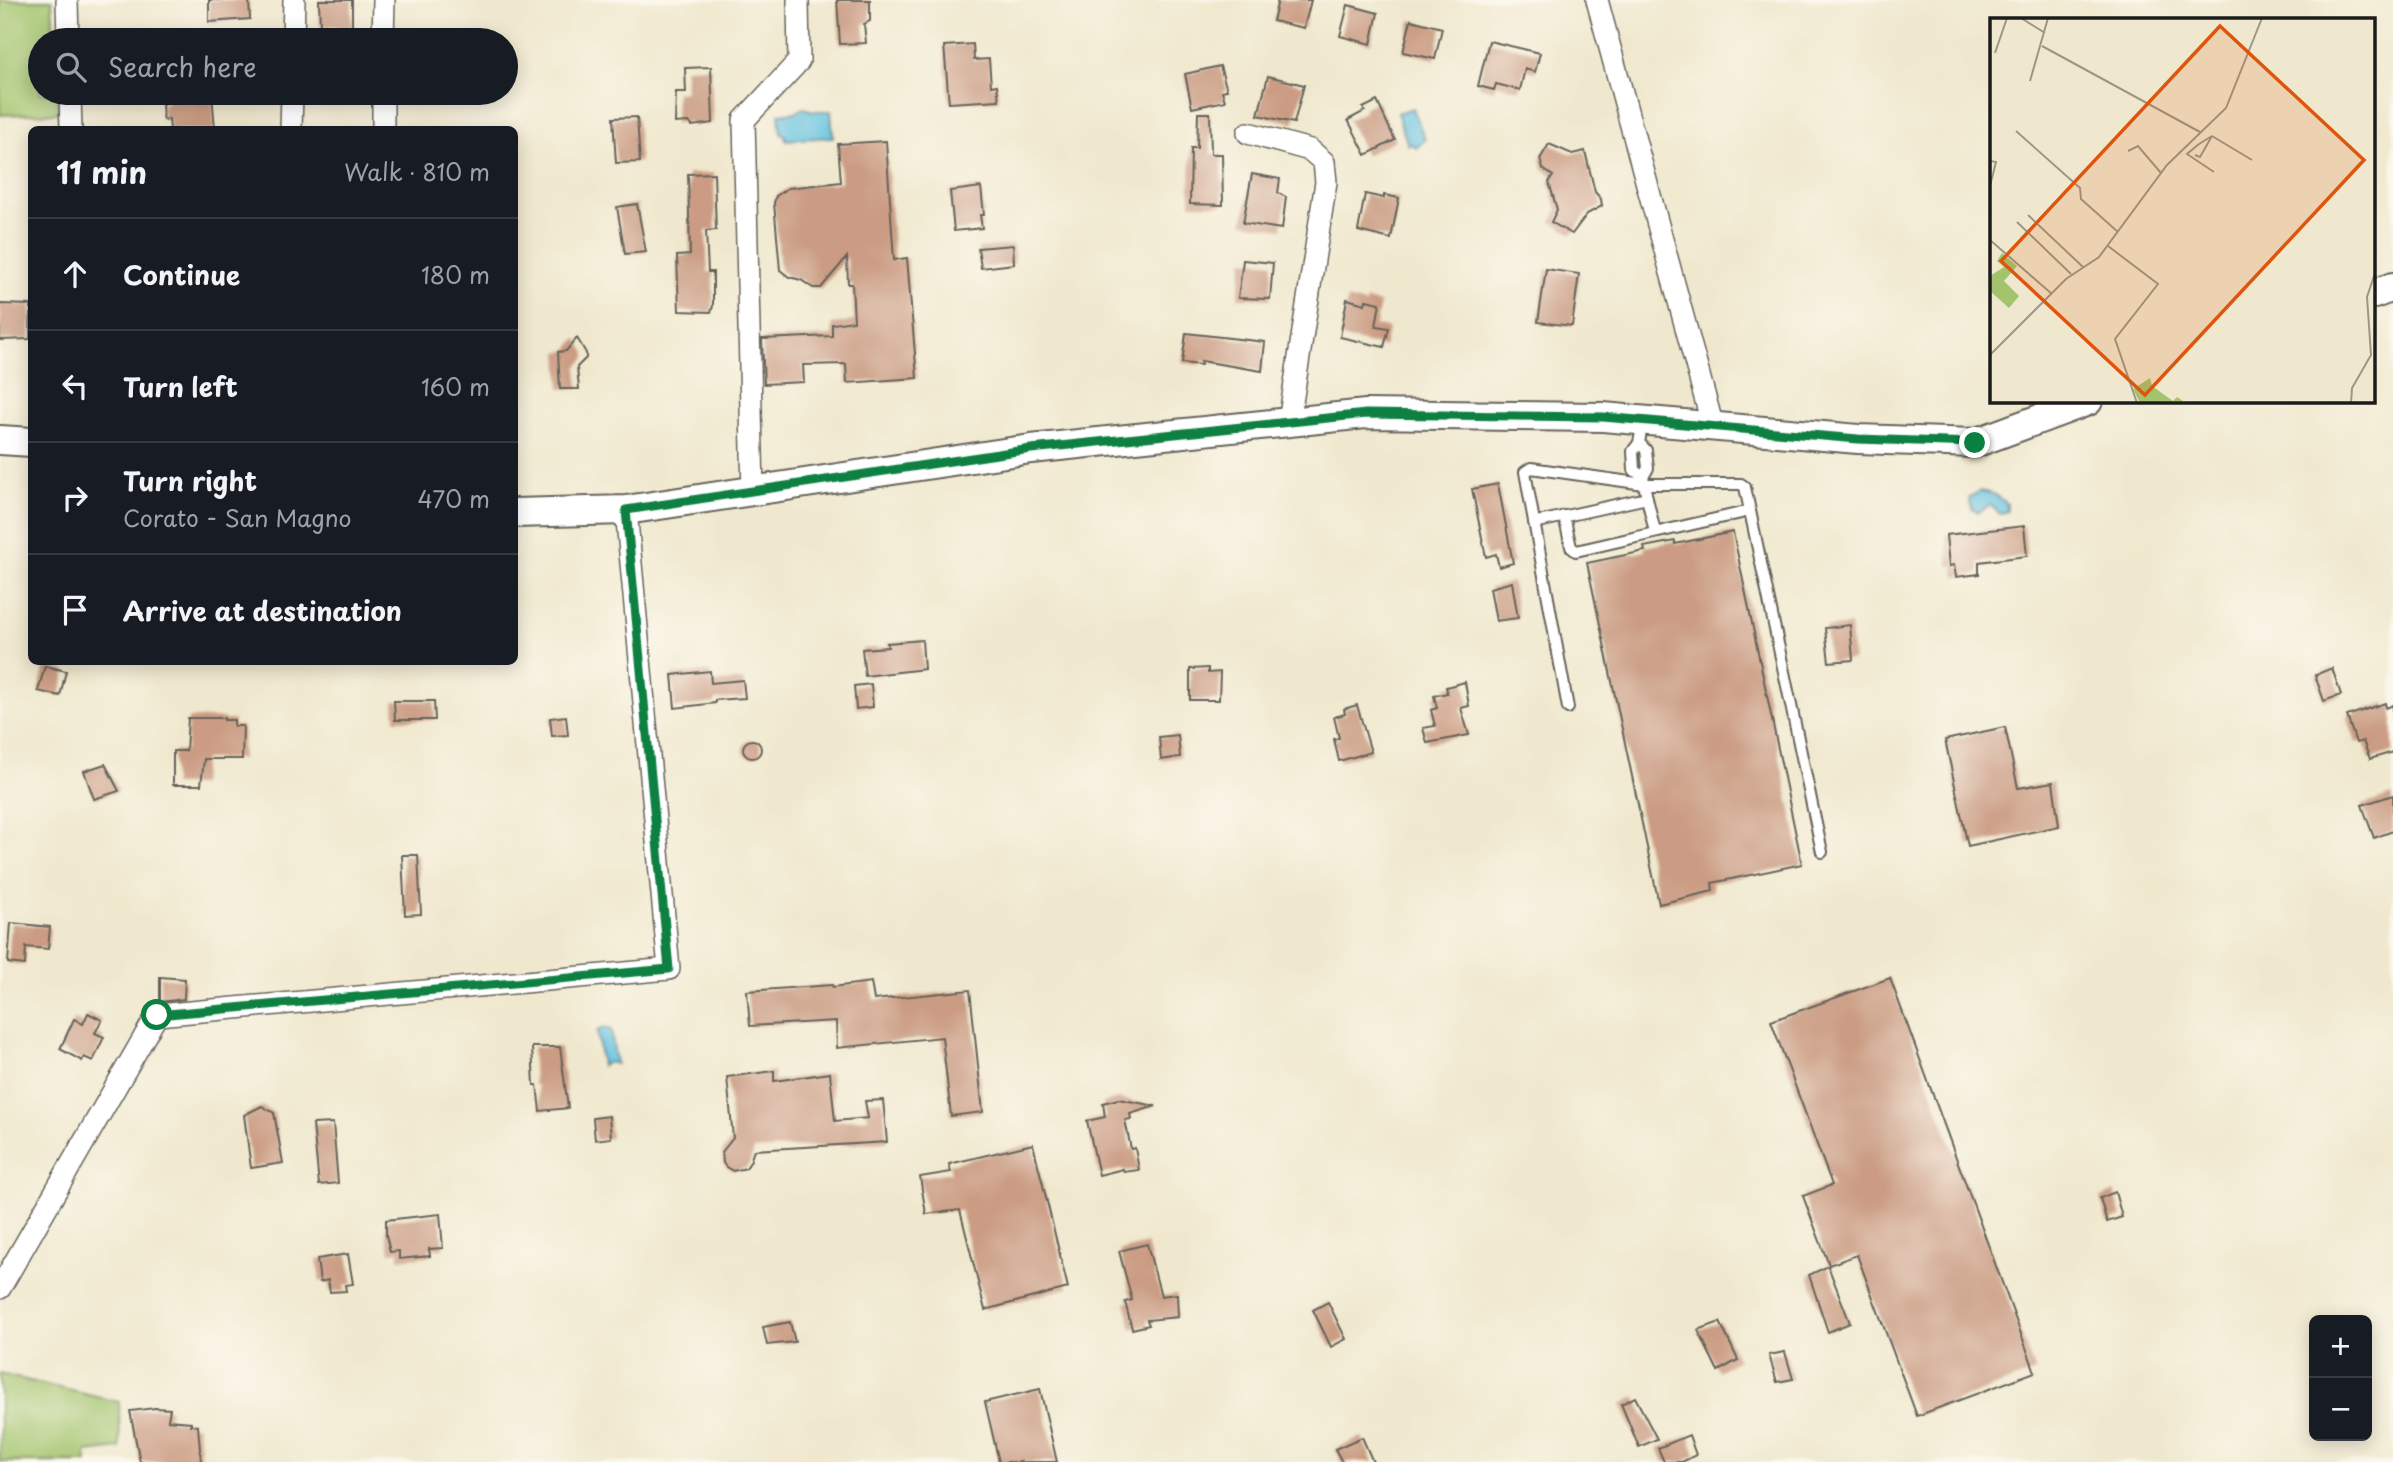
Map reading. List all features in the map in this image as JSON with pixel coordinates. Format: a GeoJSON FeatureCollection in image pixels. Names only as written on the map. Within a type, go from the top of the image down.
{"type":"FeatureCollection","features":[{"type":"Feature","properties":{"kind":"main road"},"geometry":{"type":"LineString","coordinates":[[2376,293],[2393,287]]}},
{"type":"Feature","properties":{"kind":"main road"},"geometry":{"type":"LineString","coordinates":[[518,513],[626,510],[1031,449],[1366,414],[1603,417],[1641,432],[1713,427],[1858,439],[1975,443],[2085,402]]}},
{"type":"Feature","properties":{"kind":"main road"},"geometry":{"type":"LineString","coordinates":[[0,440],[28,442]]}},
{"type":"Feature","properties":{"kind":"street"},"geometry":{"type":"LineString","coordinates":[[67,0],[68,28]]}},
{"type":"Feature","properties":{"kind":"street"},"geometry":{"type":"LineString","coordinates":[[293,28],[294,0]]}},
{"type":"Feature","properties":{"kind":"street"},"geometry":{"type":"LineString","coordinates":[[383,28],[384,0]]}},
{"type":"Feature","properties":{"kind":"street"},"geometry":{"type":"LineString","coordinates":[[753,491],[744,120],[799,61],[798,0]]}},
{"type":"Feature","properties":{"kind":"street"},"geometry":{"type":"LineString","coordinates":[[1597,0],[1713,427]]}},
{"type":"Feature","properties":{"kind":"street"},"geometry":{"type":"LineString","coordinates":[[70,105],[71,126]]}},
{"type":"Feature","properties":{"kind":"street"},"geometry":{"type":"LineString","coordinates":[[291,126],[292,105]]}},
{"type":"Feature","properties":{"kind":"street"},"geometry":{"type":"LineString","coordinates":[[383,105],[383,126]]}},
{"type":"Feature","properties":{"kind":"street"},"geometry":{"type":"LineString","coordinates":[[1248,133],[1310,150],[1324,162],[1326,182],[1289,422]]}},
{"type":"Feature","properties":{"kind":"street"},"geometry":{"type":"LineString","coordinates":[[0,1288],[157,1015],[669,969],[626,510]]}},
{"type":"Feature","properties":{"kind":"lane"},"geometry":{"type":"LineString","coordinates":[[1641,432],[1648,468],[1644,480],[1655,532]]}},
{"type":"Feature","properties":{"kind":"lane"},"geometry":{"type":"LineString","coordinates":[[1567,708],[1525,472],[1531,468],[1644,480],[1741,484],[1745,487],[1822,852]]}},
{"type":"Feature","properties":{"kind":"lane"},"geometry":{"type":"LineString","coordinates":[[1534,523],[1647,498]]}},
{"type":"Feature","properties":{"kind":"lane"},"geometry":{"type":"LineString","coordinates":[[1564,516],[1571,547],[1576,551],[1750,512]]}},
{"type":"Feature","properties":{"kind":"green space"},"geometry":{"type":"Polygon","coordinates":[[[0,0],[52,0],[53,28],[28,28],[28,105],[59,105],[59,113],[0,115],[0,0]]]}},
{"type":"Feature","properties":{"kind":"green space"},"geometry":{"type":"Polygon","coordinates":[[[0,1374],[119,1402],[120,1448],[86,1452],[87,1462],[0,1462],[0,1374]]]}},
{"type":"Feature","properties":{"kind":"water"},"geometry":{"type":"Polygon","coordinates":[[[803,108],[831,111],[833,137],[786,140],[785,135],[781,134],[779,114],[796,112],[803,108]]]}},
{"type":"Feature","properties":{"kind":"water"},"geometry":{"type":"Polygon","coordinates":[[[1413,108],[1425,140],[1416,148],[1412,144],[1408,145],[1397,113],[1413,108]]]}},
{"type":"Feature","properties":{"kind":"water"},"geometry":{"type":"Polygon","coordinates":[[[1980,491],[1994,494],[2007,504],[2007,511],[2000,514],[1990,505],[1978,512],[1972,509],[1970,497],[1980,491]]]}},
{"type":"Feature","properties":{"kind":"water"},"geometry":{"type":"Polygon","coordinates":[[[605,1027],[611,1030],[616,1064],[608,1062],[602,1066],[597,1031],[605,1027]]]}},
{"type":"Feature","properties":{"kind":"building"},"geometry":{"type":"Polygon","coordinates":[[[209,0],[249,0],[250,19],[209,22],[209,0]]]}},
{"type":"Feature","properties":{"kind":"building"},"geometry":{"type":"Polygon","coordinates":[[[319,0],[352,0],[352,28],[320,27],[319,0]]]}},
{"type":"Feature","properties":{"kind":"building"},"geometry":{"type":"Polygon","coordinates":[[[837,0],[870,0],[870,21],[864,24],[866,43],[840,44],[837,0]]]}},
{"type":"Feature","properties":{"kind":"building"},"geometry":{"type":"Polygon","coordinates":[[[1278,0],[1311,0],[1304,28],[1273,21],[1278,0]]]}},
{"type":"Feature","properties":{"kind":"building"},"geometry":{"type":"Polygon","coordinates":[[[1348,5],[1378,13],[1371,44],[1340,36],[1348,5]]]}},
{"type":"Feature","properties":{"kind":"building"},"geometry":{"type":"Polygon","coordinates":[[[1411,20],[1442,28],[1435,59],[1403,52],[1411,20]]]}},
{"type":"Feature","properties":{"kind":"building"},"geometry":{"type":"Polygon","coordinates":[[[1489,41],[1540,53],[1535,72],[1525,69],[1520,90],[1496,84],[1494,90],[1478,86],[1489,41]]]}},
{"type":"Feature","properties":{"kind":"building"},"geometry":{"type":"Polygon","coordinates":[[[973,44],[974,60],[989,59],[991,86],[997,85],[999,100],[949,103],[944,46],[973,44]]]}},
{"type":"Feature","properties":{"kind":"building"},"geometry":{"type":"Polygon","coordinates":[[[1220,66],[1227,90],[1222,91],[1225,101],[1192,108],[1185,74],[1220,66]]]}},
{"type":"Feature","properties":{"kind":"building"},"geometry":{"type":"Polygon","coordinates":[[[711,67],[713,123],[692,126],[689,122],[675,123],[676,92],[686,92],[685,68],[711,67]]]}},
{"type":"Feature","properties":{"kind":"building"},"geometry":{"type":"Polygon","coordinates":[[[1268,76],[1304,85],[1294,123],[1258,115],[1268,76]]]}},
{"type":"Feature","properties":{"kind":"building"},"geometry":{"type":"Polygon","coordinates":[[[1377,101],[1395,140],[1366,155],[1348,120],[1377,101]]]}},
{"type":"Feature","properties":{"kind":"building"},"geometry":{"type":"Polygon","coordinates":[[[162,105],[213,105],[215,126],[170,126],[169,119],[163,120],[162,105]]]}},
{"type":"Feature","properties":{"kind":"building"},"geometry":{"type":"Polygon","coordinates":[[[1198,113],[1210,113],[1211,154],[1222,154],[1223,205],[1190,204],[1191,148],[1197,148],[1198,113]]]}},
{"type":"Feature","properties":{"kind":"building"},"geometry":{"type":"Polygon","coordinates":[[[637,117],[640,162],[616,163],[613,118],[637,117]]]}},
{"type":"Feature","properties":{"kind":"building"},"geometry":{"type":"Polygon","coordinates":[[[886,141],[894,260],[907,258],[917,378],[847,383],[846,364],[803,365],[804,382],[764,384],[762,339],[832,336],[832,324],[854,321],[847,257],[821,288],[813,288],[780,270],[774,203],[776,196],[788,188],[841,182],[838,144],[886,141]]]}},
{"type":"Feature","properties":{"kind":"building"},"geometry":{"type":"Polygon","coordinates":[[[1549,144],[1572,154],[1585,151],[1595,192],[1601,199],[1602,206],[1587,214],[1572,234],[1551,222],[1557,210],[1549,182],[1553,176],[1543,169],[1540,159],[1549,144]]]}},
{"type":"Feature","properties":{"kind":"building"},"geometry":{"type":"Polygon","coordinates":[[[714,173],[716,230],[706,231],[708,272],[713,272],[713,306],[711,312],[679,311],[677,256],[690,255],[688,174],[714,173]]]}},
{"type":"Feature","properties":{"kind":"building"},"geometry":{"type":"Polygon","coordinates":[[[1252,174],[1280,179],[1278,193],[1286,197],[1282,229],[1243,223],[1252,174]]]}},
{"type":"Feature","properties":{"kind":"building"},"geometry":{"type":"Polygon","coordinates":[[[981,187],[984,215],[980,215],[982,228],[954,231],[950,191],[981,187]]]}},
{"type":"Feature","properties":{"kind":"building"},"geometry":{"type":"Polygon","coordinates":[[[1365,194],[1399,198],[1391,239],[1358,231],[1365,194]]]}},
{"type":"Feature","properties":{"kind":"building"},"geometry":{"type":"Polygon","coordinates":[[[637,204],[646,252],[625,254],[617,207],[637,204]]]}},
{"type":"Feature","properties":{"kind":"building"},"geometry":{"type":"Polygon","coordinates":[[[1013,245],[1014,264],[981,268],[978,248],[1013,245]]]}},
{"type":"Feature","properties":{"kind":"building"},"geometry":{"type":"Polygon","coordinates":[[[1243,260],[1273,263],[1270,299],[1238,298],[1243,260]]]}},
{"type":"Feature","properties":{"kind":"building"},"geometry":{"type":"Polygon","coordinates":[[[1546,269],[1579,274],[1572,326],[1538,322],[1546,269]]]}},
{"type":"Feature","properties":{"kind":"building"},"geometry":{"type":"Polygon","coordinates":[[[1347,299],[1365,304],[1366,300],[1380,303],[1376,326],[1389,328],[1384,347],[1340,337],[1347,299]]]}},
{"type":"Feature","properties":{"kind":"building"},"geometry":{"type":"Polygon","coordinates":[[[0,304],[28,305],[28,339],[0,340],[0,304]]]}},
{"type":"Feature","properties":{"kind":"building"},"geometry":{"type":"Polygon","coordinates":[[[1186,333],[1265,342],[1262,371],[1201,361],[1201,365],[1182,363],[1186,333]]]}},
{"type":"Feature","properties":{"kind":"building"},"geometry":{"type":"Polygon","coordinates":[[[577,338],[586,353],[586,358],[577,367],[579,389],[560,389],[558,352],[566,351],[577,338]]]}},
{"type":"Feature","properties":{"kind":"building"},"geometry":{"type":"Polygon","coordinates":[[[1498,484],[1513,563],[1499,567],[1496,554],[1486,557],[1472,489],[1498,484]]]}},
{"type":"Feature","properties":{"kind":"building"},"geometry":{"type":"Polygon","coordinates":[[[2024,526],[2027,556],[1979,562],[1979,574],[1956,577],[1954,565],[1949,566],[1946,535],[2024,526]]]}},
{"type":"Feature","properties":{"kind":"building"},"geometry":{"type":"Polygon","coordinates":[[[1733,532],[1802,864],[1712,883],[1713,891],[1659,904],[1587,563],[1645,551],[1644,547],[1675,541],[1675,544],[1733,532]]]}},
{"type":"Feature","properties":{"kind":"building"},"geometry":{"type":"Polygon","coordinates":[[[1512,582],[1518,618],[1496,621],[1490,588],[1512,582]]]}},
{"type":"Feature","properties":{"kind":"building"},"geometry":{"type":"Polygon","coordinates":[[[1850,625],[1853,660],[1829,662],[1825,628],[1850,625]]]}},
{"type":"Feature","properties":{"kind":"building"},"geometry":{"type":"Polygon","coordinates":[[[922,640],[924,669],[865,676],[862,649],[888,647],[887,643],[922,640]]]}},
{"type":"Feature","properties":{"kind":"building"},"geometry":{"type":"Polygon","coordinates":[[[45,666],[66,671],[60,696],[38,691],[45,666]]]}},
{"type":"Feature","properties":{"kind":"building"},"geometry":{"type":"Polygon","coordinates":[[[1208,668],[1208,673],[1220,672],[1219,700],[1190,700],[1190,669],[1208,668]]]}},
{"type":"Feature","properties":{"kind":"building"},"geometry":{"type":"Polygon","coordinates":[[[2332,668],[2341,695],[2324,701],[2315,675],[2332,668]]]}},
{"type":"Feature","properties":{"kind":"building"},"geometry":{"type":"Polygon","coordinates":[[[710,671],[711,683],[743,680],[745,698],[715,700],[715,703],[675,708],[672,675],[710,671]]]}},
{"type":"Feature","properties":{"kind":"building"},"geometry":{"type":"Polygon","coordinates":[[[1465,682],[1469,706],[1461,708],[1469,735],[1427,743],[1423,728],[1435,726],[1431,710],[1437,708],[1434,696],[1447,693],[1446,687],[1465,682]]]}},
{"type":"Feature","properties":{"kind":"building"},"geometry":{"type":"Polygon","coordinates":[[[871,684],[873,707],[856,709],[854,686],[871,684]]]}},
{"type":"Feature","properties":{"kind":"building"},"geometry":{"type":"Polygon","coordinates":[[[394,701],[434,701],[435,720],[395,720],[394,701]]]}},
{"type":"Feature","properties":{"kind":"building"},"geometry":{"type":"Polygon","coordinates":[[[2385,703],[2386,708],[2393,705],[2393,752],[2370,759],[2363,741],[2356,743],[2347,716],[2385,703]]]}},
{"type":"Feature","properties":{"kind":"building"},"geometry":{"type":"Polygon","coordinates":[[[1357,705],[1371,752],[1339,761],[1334,739],[1339,738],[1334,717],[1345,714],[1344,709],[1357,705]]]}},
{"type":"Feature","properties":{"kind":"building"},"geometry":{"type":"Polygon","coordinates":[[[566,716],[568,735],[552,736],[550,718],[566,716]]]}},
{"type":"Feature","properties":{"kind":"building"},"geometry":{"type":"Polygon","coordinates":[[[188,718],[224,718],[234,720],[234,726],[243,726],[242,759],[204,759],[201,785],[173,785],[173,751],[186,751],[188,718]]]}},
{"type":"Feature","properties":{"kind":"building"},"geometry":{"type":"Polygon","coordinates":[[[2005,727],[2018,788],[2053,782],[2059,826],[1968,846],[1945,740],[2005,727]]]}},
{"type":"Feature","properties":{"kind":"building"},"geometry":{"type":"Polygon","coordinates":[[[1178,735],[1180,757],[1161,760],[1159,737],[1178,735]]]}},
{"type":"Feature","properties":{"kind":"building"},"geometry":{"type":"Polygon","coordinates":[[[752,740],[758,743],[761,749],[758,755],[752,758],[746,755],[743,749],[746,743],[752,740]]]}},
{"type":"Feature","properties":{"kind":"building"},"geometry":{"type":"Polygon","coordinates":[[[105,764],[119,791],[94,799],[84,771],[105,764]]]}},
{"type":"Feature","properties":{"kind":"building"},"geometry":{"type":"Polygon","coordinates":[[[2393,795],[2393,831],[2374,838],[2362,805],[2393,795]]]}},
{"type":"Feature","properties":{"kind":"building"},"geometry":{"type":"Polygon","coordinates":[[[402,855],[418,855],[421,914],[405,915],[402,855]]]}},
{"type":"Feature","properties":{"kind":"building"},"geometry":{"type":"Polygon","coordinates":[[[11,923],[50,927],[48,949],[26,947],[25,965],[8,963],[11,923]]]}},
{"type":"Feature","properties":{"kind":"building"},"geometry":{"type":"Polygon","coordinates":[[[160,977],[185,979],[184,999],[160,1002],[160,977]]]}},
{"type":"Feature","properties":{"kind":"building"},"geometry":{"type":"Polygon","coordinates":[[[1890,978],[2035,1372],[1917,1416],[1857,1255],[1829,1265],[1803,1196],[1832,1185],[1771,1021],[1890,978]]]}},
{"type":"Feature","properties":{"kind":"building"},"geometry":{"type":"Polygon","coordinates":[[[871,982],[874,1000],[970,990],[983,1112],[951,1116],[942,1037],[837,1048],[836,1021],[750,1026],[747,991],[833,987],[871,982]]]}},
{"type":"Feature","properties":{"kind":"building"},"geometry":{"type":"Polygon","coordinates":[[[88,1013],[102,1020],[95,1033],[104,1037],[93,1061],[84,1057],[82,1061],[60,1049],[74,1019],[83,1024],[88,1013]]]}},
{"type":"Feature","properties":{"kind":"building"},"geometry":{"type":"Polygon","coordinates":[[[532,1047],[560,1047],[568,1108],[540,1111],[537,1085],[534,1085],[532,1047]]]}},
{"type":"Feature","properties":{"kind":"building"},"geometry":{"type":"Polygon","coordinates":[[[774,1071],[774,1081],[830,1073],[835,1121],[868,1118],[865,1101],[883,1100],[887,1142],[754,1150],[746,1168],[733,1171],[726,1167],[722,1152],[733,1138],[727,1077],[774,1071]]]}},
{"type":"Feature","properties":{"kind":"building"},"geometry":{"type":"Polygon","coordinates":[[[1118,1099],[1156,1106],[1130,1114],[1131,1119],[1125,1120],[1139,1170],[1124,1172],[1123,1169],[1099,1175],[1087,1121],[1105,1117],[1103,1103],[1118,1099]]]}},
{"type":"Feature","properties":{"kind":"building"},"geometry":{"type":"Polygon","coordinates":[[[262,1106],[274,1113],[283,1163],[251,1168],[244,1115],[262,1106]]]}},
{"type":"Feature","properties":{"kind":"building"},"geometry":{"type":"Polygon","coordinates":[[[609,1116],[611,1138],[595,1140],[593,1118],[609,1116]]]}},
{"type":"Feature","properties":{"kind":"building"},"geometry":{"type":"Polygon","coordinates":[[[333,1123],[338,1183],[319,1185],[313,1124],[333,1123]]]}},
{"type":"Feature","properties":{"kind":"building"},"geometry":{"type":"Polygon","coordinates":[[[1033,1144],[1068,1288],[985,1310],[960,1210],[926,1214],[920,1177],[951,1172],[949,1164],[1033,1144]]]}},
{"type":"Feature","properties":{"kind":"building"},"geometry":{"type":"Polygon","coordinates":[[[2115,1192],[2122,1217],[2107,1222],[2100,1198],[2115,1192]]]}},
{"type":"Feature","properties":{"kind":"building"},"geometry":{"type":"Polygon","coordinates":[[[440,1214],[443,1248],[429,1249],[430,1256],[399,1259],[399,1251],[390,1252],[386,1220],[440,1214]]]}},
{"type":"Feature","properties":{"kind":"building"},"geometry":{"type":"Polygon","coordinates":[[[1147,1244],[1161,1296],[1177,1294],[1178,1317],[1147,1320],[1149,1325],[1132,1329],[1125,1302],[1132,1300],[1119,1251],[1147,1244]]]}},
{"type":"Feature","properties":{"kind":"building"},"geometry":{"type":"Polygon","coordinates":[[[348,1254],[353,1284],[345,1285],[346,1291],[330,1292],[328,1280],[320,1282],[317,1259],[348,1254]]]}},
{"type":"Feature","properties":{"kind":"building"},"geometry":{"type":"Polygon","coordinates":[[[1828,1266],[1850,1323],[1828,1332],[1809,1275],[1828,1266]]]}},
{"type":"Feature","properties":{"kind":"building"},"geometry":{"type":"Polygon","coordinates":[[[1328,1302],[1346,1339],[1331,1347],[1313,1310],[1328,1302]]]}},
{"type":"Feature","properties":{"kind":"building"},"geometry":{"type":"Polygon","coordinates":[[[790,1322],[795,1342],[767,1345],[763,1327],[790,1322]]]}},
{"type":"Feature","properties":{"kind":"building"},"geometry":{"type":"Polygon","coordinates":[[[1720,1322],[1738,1360],[1718,1371],[1698,1330],[1720,1322]]]}},
{"type":"Feature","properties":{"kind":"building"},"geometry":{"type":"Polygon","coordinates":[[[1785,1352],[1793,1379],[1777,1382],[1769,1355],[1785,1352]]]}},
{"type":"Feature","properties":{"kind":"building"},"geometry":{"type":"Polygon","coordinates":[[[1040,1389],[1057,1462],[999,1462],[985,1402],[1040,1389]]]}},
{"type":"Feature","properties":{"kind":"building"},"geometry":{"type":"Polygon","coordinates":[[[1635,1397],[1657,1439],[1639,1447],[1621,1404],[1635,1397]]]}},
{"type":"Feature","properties":{"kind":"building"},"geometry":{"type":"Polygon","coordinates":[[[170,1409],[168,1420],[191,1422],[191,1425],[198,1426],[201,1462],[140,1462],[130,1411],[170,1409]]]}},
{"type":"Feature","properties":{"kind":"building"},"geometry":{"type":"Polygon","coordinates":[[[1689,1435],[1696,1455],[1682,1462],[1664,1462],[1658,1448],[1689,1435]]]}},
{"type":"Feature","properties":{"kind":"building"},"geometry":{"type":"Polygon","coordinates":[[[1362,1437],[1373,1462],[1342,1462],[1335,1449],[1362,1437]]]}},
{"type":"Feature","properties":{"kind":"route"},"geometry":{"type":"LineString","coordinates":[[157,1015],[669,969],[626,510],[1031,449],[1366,414],[1603,417],[1858,439],[1975,443]]}}]}
